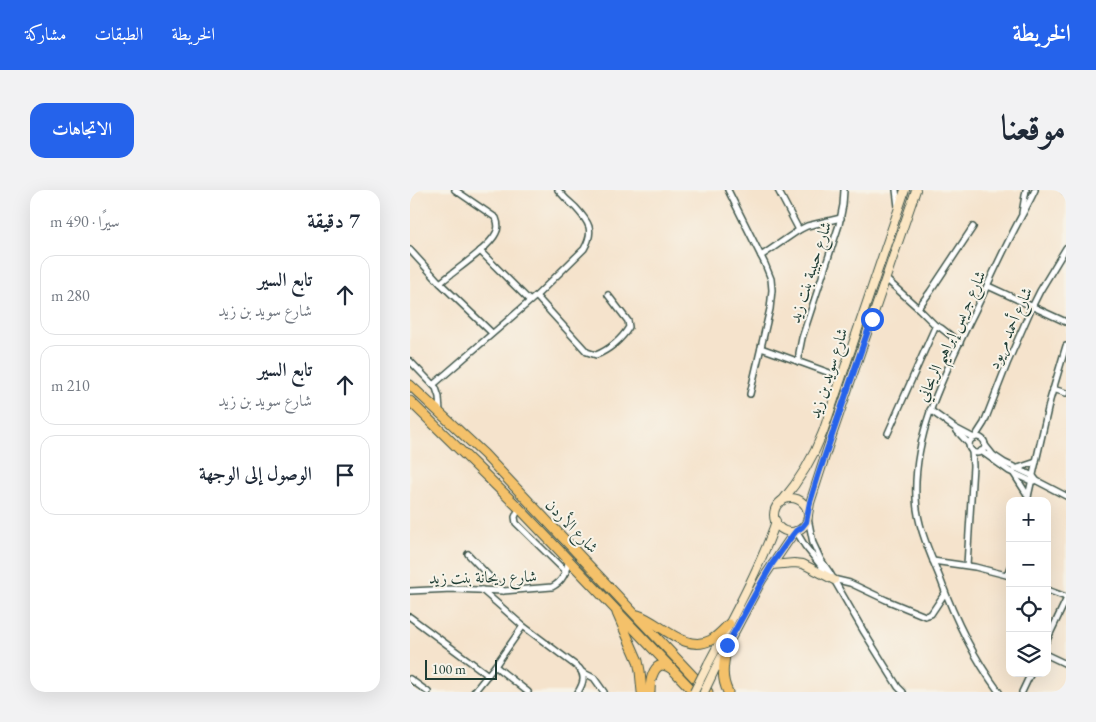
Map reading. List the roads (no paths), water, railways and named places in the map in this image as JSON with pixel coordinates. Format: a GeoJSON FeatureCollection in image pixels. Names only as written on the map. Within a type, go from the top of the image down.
{"type":"FeatureCollection","features":[{"type":"Feature","properties":{"kind":"highway","name":"شارع الأردن"},"geometry":{"type":"LineString","coordinates":[[410,385],[484,454],[708,692]]}},
{"type":"Feature","properties":{"kind":"highway","name":"شارع الأردن"},"geometry":{"type":"LineString","coordinates":[[410,401],[520,508],[694,692]]}},
{"type":"Feature","properties":{"kind":"highway"},"geometry":{"type":"LineString","coordinates":[[615,608],[638,662],[642,692]]}},
{"type":"Feature","properties":{"kind":"highway"},"geometry":{"type":"LineString","coordinates":[[634,614],[647,619],[678,638],[692,642],[703,643],[712,640],[729,624]]}},
{"type":"Feature","properties":{"kind":"highway"},"geometry":{"type":"LineString","coordinates":[[727,645],[723,681],[728,692]]}},
{"type":"Feature","properties":{"kind":"highway"},"geometry":{"type":"LineString","coordinates":[[650,692],[655,669],[663,665],[672,669]]}},
{"type":"Feature","properties":{"kind":"main road","name":"شارع سويد بن زيد"},"geometry":{"type":"LineString","coordinates":[[782,501],[802,476],[817,447],[905,190]]}},
{"type":"Feature","properties":{"kind":"main road","name":"شارع سويد بن زيد"},"geometry":{"type":"LineString","coordinates":[[808,517],[810,502],[822,464],[916,190]]}},
{"type":"Feature","properties":{"kind":"main road"},"geometry":{"type":"LineString","coordinates":[[704,692],[727,645],[772,564],[808,517],[805,505],[801,501],[792,498],[782,501],[774,512],[776,521],[782,529],[796,531]]}},
{"type":"Feature","properties":{"kind":"main road"},"geometry":{"type":"LineString","coordinates":[[694,692],[758,565],[776,521]]}},
{"type":"Feature","properties":{"kind":"main road"},"geometry":{"type":"LineString","coordinates":[[772,564],[803,564],[834,580]]}},
{"type":"Feature","properties":{"kind":"street"},"geometry":{"type":"LineString","coordinates":[[440,282],[480,251],[497,231],[498,222],[496,218],[455,190]]}},
{"type":"Feature","properties":{"kind":"street"},"geometry":{"type":"LineString","coordinates":[[433,385],[536,296],[584,249],[589,241],[589,225],[585,218],[558,190]]}},
{"type":"Feature","properties":{"kind":"street"},"geometry":{"type":"LineString","coordinates":[[728,190],[771,279],[770,309],[750,394]]}},
{"type":"Feature","properties":{"kind":"street"},"geometry":{"type":"LineString","coordinates":[[778,190],[799,230]]}},
{"type":"Feature","properties":{"kind":"street","name":"شارع حبيبة بنت زيد"},"geometry":{"type":"LineString","coordinates":[[799,362],[802,338],[841,218],[844,205],[844,190]]}},
{"type":"Feature","properties":{"kind":"street"},"geometry":{"type":"LineString","coordinates":[[896,190],[899,208]]}},
{"type":"Feature","properties":{"kind":"street","name":"شارع جريس إبراهيم الريحاني"},"geometry":{"type":"LineString","coordinates":[[1022,216],[1026,190]]}},
{"type":"Feature","properties":{"kind":"street","name":"شارع جريس إبراهيم الريحاني"},"geometry":{"type":"LineString","coordinates":[[999,692],[973,650],[945,593],[923,534],[917,510],[916,483],[919,454],[930,410],[945,374],[1035,190]]}},
{"type":"Feature","properties":{"kind":"street"},"geometry":{"type":"LineString","coordinates":[[761,256],[799,230],[820,222],[841,218]]}},
{"type":"Feature","properties":{"kind":"street"},"geometry":{"type":"LineString","coordinates":[[918,308],[973,227]]}},
{"type":"Feature","properties":{"kind":"street","name":"شارع أحمد مريود"},"geometry":{"type":"LineString","coordinates":[[974,437],[984,422],[1032,307],[1066,248]]}},
{"type":"Feature","properties":{"kind":"street"},"geometry":{"type":"LineString","coordinates":[[410,250],[492,333]]}},
{"type":"Feature","properties":{"kind":"street"},"geometry":{"type":"LineString","coordinates":[[480,251],[530,301]]}},
{"type":"Feature","properties":{"kind":"street"},"geometry":{"type":"LineString","coordinates":[[886,279],[936,326],[960,343]]}},
{"type":"Feature","properties":{"kind":"street"},"geometry":{"type":"LineString","coordinates":[[988,286],[1066,322]]}},
{"type":"Feature","properties":{"kind":"street"},"geometry":{"type":"LineString","coordinates":[[536,296],[587,352],[596,355],[616,342],[629,327],[628,321],[608,296]]}},
{"type":"Feature","properties":{"kind":"street"},"geometry":{"type":"LineString","coordinates":[[888,434],[936,326]]}},
{"type":"Feature","properties":{"kind":"street"},"geometry":{"type":"LineString","coordinates":[[1027,497],[1034,480],[1036,462],[1066,346]]}},
{"type":"Feature","properties":{"kind":"street"},"geometry":{"type":"LineString","coordinates":[[761,348],[841,377]]}},
{"type":"Feature","properties":{"kind":"street"},"geometry":{"type":"LineString","coordinates":[[410,361],[438,392],[440,413]]}},
{"type":"Feature","properties":{"kind":"street"},"geometry":{"type":"LineString","coordinates":[[1054,389],[1066,393]]}},
{"type":"Feature","properties":{"kind":"street"},"geometry":{"type":"LineString","coordinates":[[930,410],[955,428],[974,437],[982,438],[993,455],[1014,471],[1027,497]]}},
{"type":"Feature","properties":{"kind":"street","name":"شارع أحمد مريود"},"geometry":{"type":"LineString","coordinates":[[982,438],[984,422]]}},
{"type":"Feature","properties":{"kind":"street"},"geometry":{"type":"LineString","coordinates":[[955,428],[970,444],[972,450],[973,466],[967,565]]}},
{"type":"Feature","properties":{"kind":"street"},"geometry":{"type":"LineString","coordinates":[[970,444],[974,437]]}},
{"type":"Feature","properties":{"kind":"street"},"geometry":{"type":"LineString","coordinates":[[973,466],[985,445]]}},
{"type":"Feature","properties":{"kind":"street"},"geometry":{"type":"LineString","coordinates":[[972,450],[981,451],[999,465],[1066,496]]}},
{"type":"Feature","properties":{"kind":"street"},"geometry":{"type":"LineString","coordinates":[[1014,471],[1036,462]]}},
{"type":"Feature","properties":{"kind":"street"},"geometry":{"type":"LineString","coordinates":[[520,508],[515,517],[516,523],[566,572]]}},
{"type":"Feature","properties":{"kind":"street"},"geometry":{"type":"LineString","coordinates":[[808,517],[817,553],[893,679],[903,692]]}},
{"type":"Feature","properties":{"kind":"street"},"geometry":{"type":"LineString","coordinates":[[796,531],[819,565],[834,580],[850,583],[925,616],[931,614],[945,593]]}},
{"type":"Feature","properties":{"kind":"street"},"geometry":{"type":"LineString","coordinates":[[468,554],[504,591]]}},
{"type":"Feature","properties":{"kind":"street"},"geometry":{"type":"LineString","coordinates":[[566,572],[569,559]]}},
{"type":"Feature","properties":{"kind":"street"},"geometry":{"type":"LineString","coordinates":[[933,560],[967,565],[1006,575]]}},
{"type":"Feature","properties":{"kind":"street","name":"شارع ريحانة بنت زيد"},"geometry":{"type":"LineString","coordinates":[[410,591],[452,589],[504,591],[552,587],[559,583],[566,572]]}},
{"type":"Feature","properties":{"kind":"street"},"geometry":{"type":"LineString","coordinates":[[481,590],[582,672],[594,678],[604,692]]}},
{"type":"Feature","properties":{"kind":"street"},"geometry":{"type":"LineString","coordinates":[[1051,592],[1066,599],[1051,632]]}},
{"type":"Feature","properties":{"kind":"street"},"geometry":{"type":"LineString","coordinates":[[410,617],[488,674]]}},
{"type":"Feature","properties":{"kind":"street"},"geometry":{"type":"LineString","coordinates":[[474,692],[523,626]]}},
{"type":"Feature","properties":{"kind":"street"},"geometry":{"type":"LineString","coordinates":[[1051,657],[1066,664]]}},
{"type":"Feature","properties":{"kind":"street"},"geometry":{"type":"LineString","coordinates":[[495,666],[528,692]]}},
{"type":"Feature","properties":{"kind":"street"},"geometry":{"type":"LineString","coordinates":[[578,692],[583,681],[582,672]]}},
{"type":"Feature","properties":{"kind":"street"},"geometry":{"type":"LineString","coordinates":[[1022,692],[1029,677]]}},
{"type":"Feature","properties":{"kind":"street"},"geometry":{"type":"LineString","coordinates":[[410,679],[428,692]]}}]}
